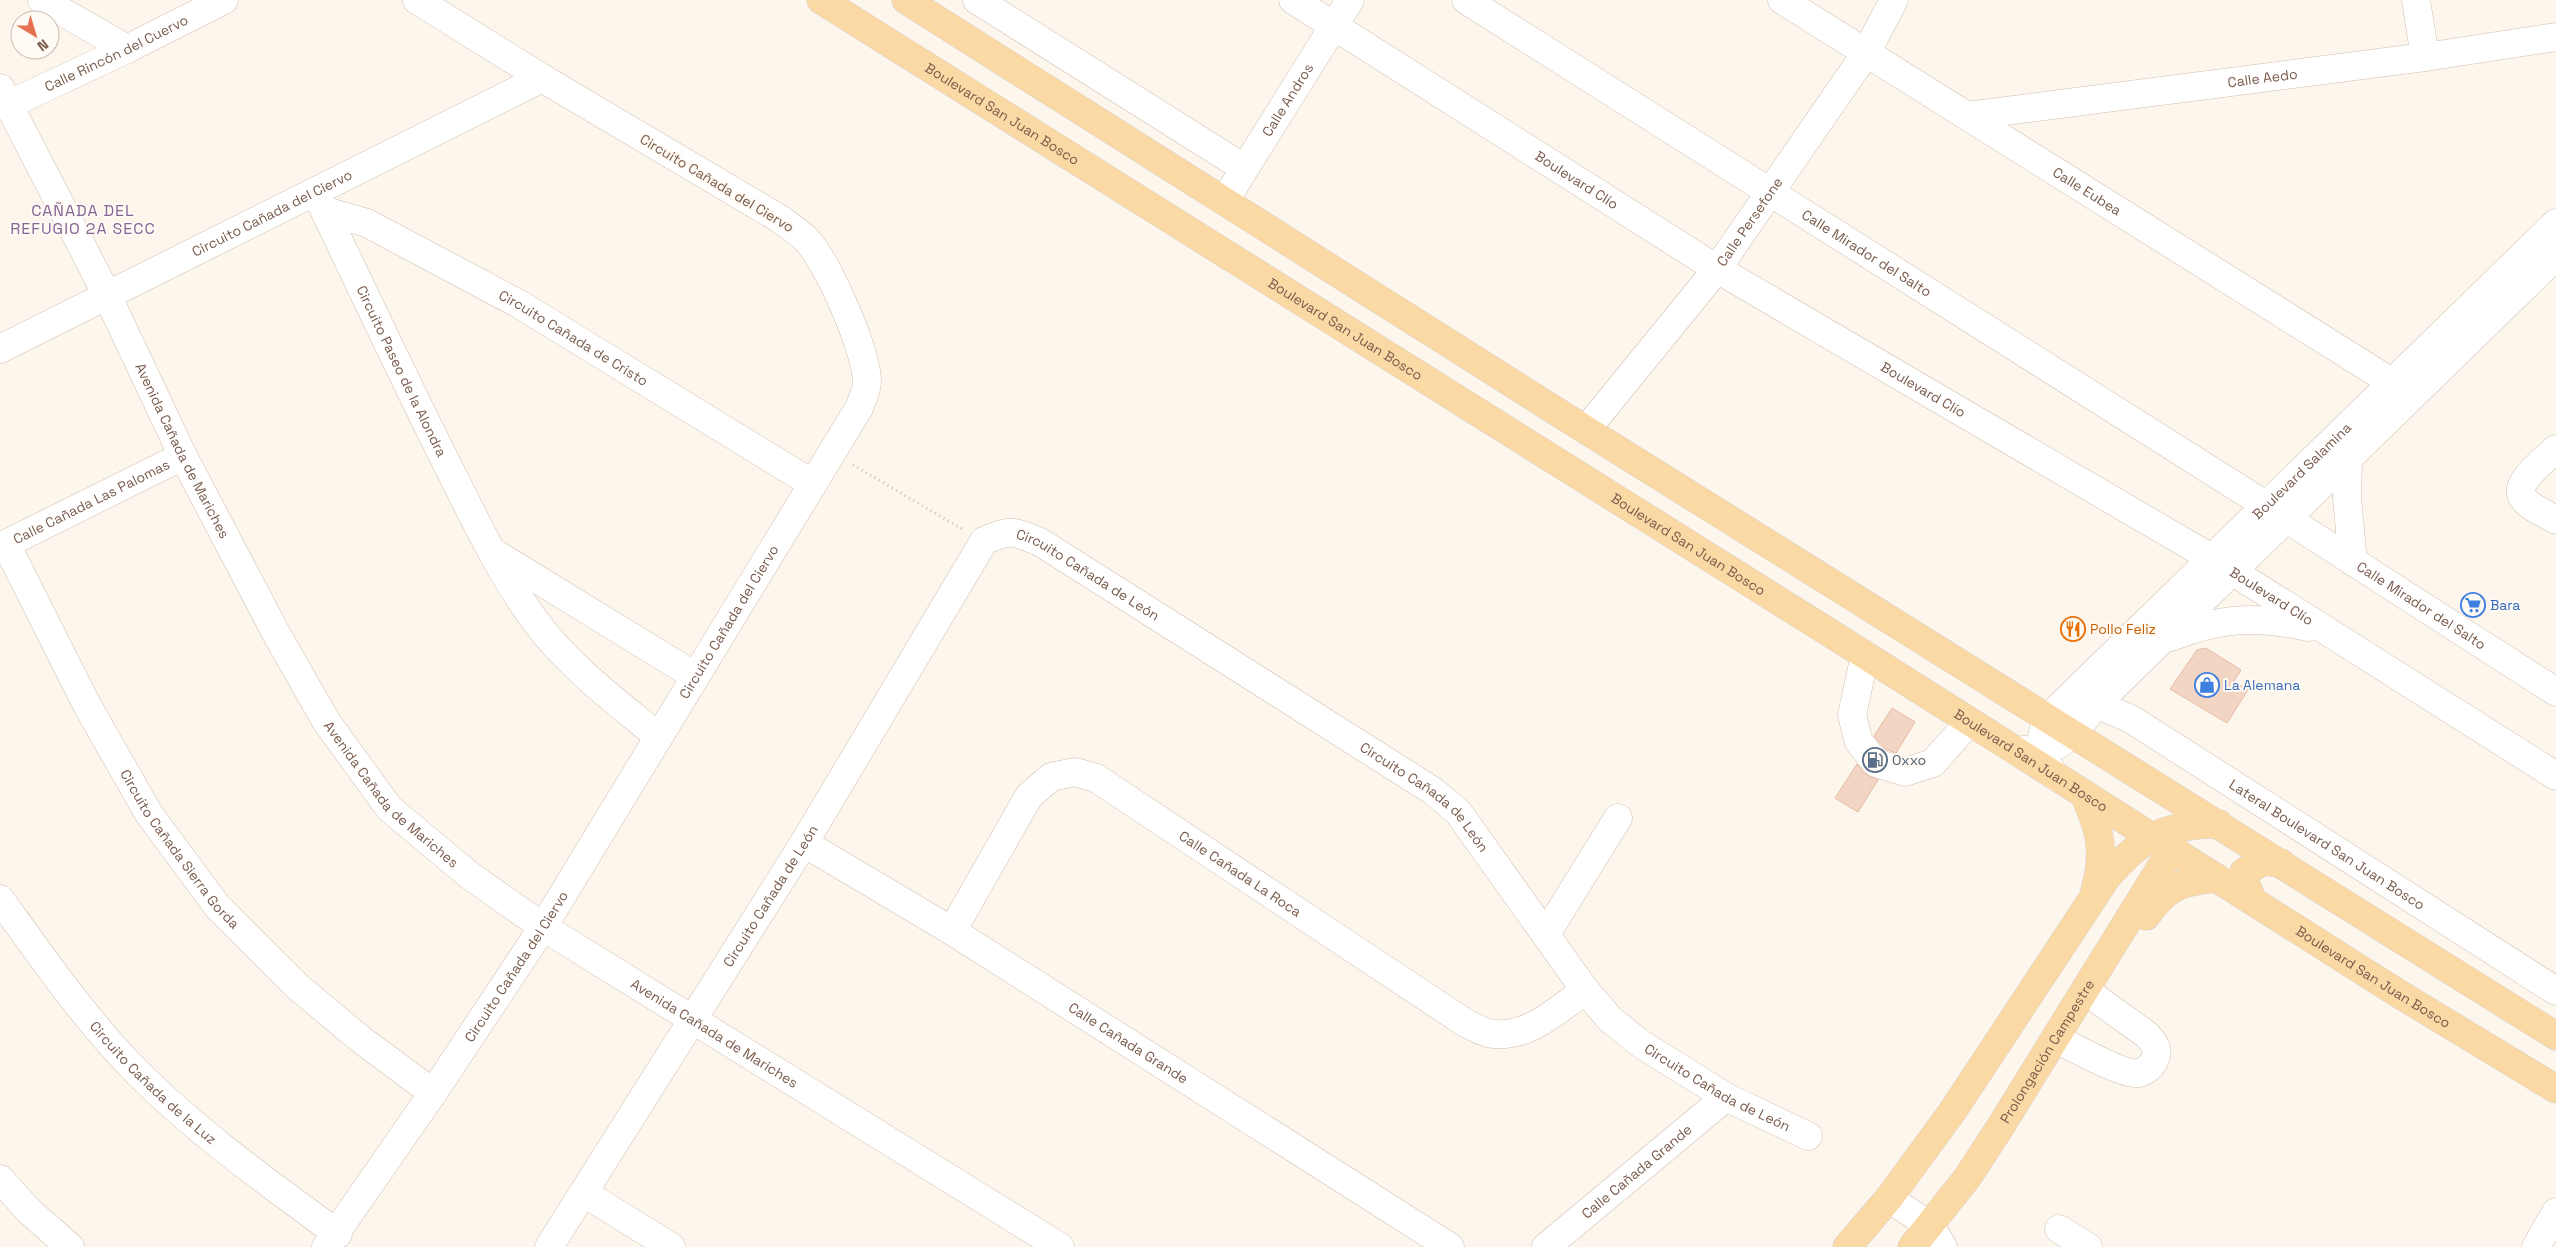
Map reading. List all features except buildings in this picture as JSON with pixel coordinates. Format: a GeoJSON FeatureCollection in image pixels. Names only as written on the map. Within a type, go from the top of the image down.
{"type":"FeatureCollection","features":[{"type":"Feature","properties":{"kind":"main road","name":"Boulevard San Juan Bosco"},"geometry":{"type":"LineString","coordinates":[[821,0],[2084,794],[2166,838],[2217,878],[2396,992],[2556,1089]]}},
{"type":"Feature","properties":{"kind":"main road"},"geometry":{"type":"LineString","coordinates":[[906,0],[1586,430],[2156,784],[2556,1036]]}},
{"type":"Feature","properties":{"kind":"main road"},"geometry":{"type":"LineString","coordinates":[[2001,742],[2032,735],[2038,726],[2038,718],[2041,714]]}},
{"type":"Feature","properties":{"kind":"main road"},"geometry":{"type":"LineString","coordinates":[[2156,784],[2170,812],[2166,838]]}},
{"type":"Feature","properties":{"kind":"main road"},"geometry":{"type":"LineString","coordinates":[[2084,794],[2098,826],[2102,846],[2102,862],[2092,901]]}},
{"type":"Feature","properties":{"kind":"main road"},"geometry":{"type":"LineString","coordinates":[[1847,1247],[1889,1198],[1952,1112],[2107,878],[2121,861],[2166,838],[2219,824]]}},
{"type":"Feature","properties":{"kind":"main road","name":"Prolongación Campestre"},"geometry":{"type":"LineString","coordinates":[[1912,1247],[1936,1237],[1967,1178],[2088,987],[2166,838]]}},
{"type":"Feature","properties":{"kind":"main road"},"geometry":{"type":"LineString","coordinates":[[2253,901],[2243,878],[2244,872],[2264,861],[2281,863]]}},
{"type":"Feature","properties":{"kind":"main road"},"geometry":{"type":"LineString","coordinates":[[2088,987],[2114,966],[2157,900],[2168,889],[2186,882],[2217,878]]}},
{"type":"Feature","properties":{"kind":"street"},"geometry":{"type":"LineString","coordinates":[[42,0],[127,49]]}},
{"type":"Feature","properties":{"kind":"street","name":"Calle Rincón del Cuervo"},"geometry":{"type":"LineString","coordinates":[[4,96],[127,49],[224,0]]}},
{"type":"Feature","properties":{"kind":"street","name":"Circuito Cañada del Ciervo"},"geometry":{"type":"LineString","coordinates":[[332,1240],[433,1093],[543,927],[860,408],[867,384],[865,363],[825,265],[805,238],[780,219],[542,78],[416,0]]}},
{"type":"Feature","properties":{"kind":"street"},"geometry":{"type":"LineString","coordinates":[[977,0],[1244,168]]}},
{"type":"Feature","properties":{"kind":"street","name":"Boulevard Clío"},"geometry":{"type":"LineString","coordinates":[[1293,0],[1717,268],[2222,565],[2556,776]]}},
{"type":"Feature","properties":{"kind":"street","name":"Calle Andros"},"geometry":{"type":"LineString","coordinates":[[1225,200],[1350,0]]}},
{"type":"Feature","properties":{"kind":"street","name":"Calle Mirador del Salto"},"geometry":{"type":"LineString","coordinates":[[1466,0],[1770,194],[2277,512],[2556,692]]}},
{"type":"Feature","properties":{"kind":"street","name":"Calle Eubea"},"geometry":{"type":"LineString","coordinates":[[1782,0],[2392,383]]}},
{"type":"Feature","properties":{"kind":"street"},"geometry":{"type":"LineString","coordinates":[[2416,0],[2425,57]]}},
{"type":"Feature","properties":{"kind":"street","name":"Calle Persefone"},"geometry":{"type":"LineString","coordinates":[[1586,430],[1717,268],[1770,194],[1866,53],[1889,2]]}},
{"type":"Feature","properties":{"kind":"street","name":"Calle Aedo"},"geometry":{"type":"LineString","coordinates":[[1967,116],[2425,57],[2556,37]]}},
{"type":"Feature","properties":{"kind":"street","name":"Circuito Cañada del Ciervo"},"geometry":{"type":"LineString","coordinates":[[0,349],[107,295],[320,201],[542,78]]}},
{"type":"Feature","properties":{"kind":"street","name":"Avenida Cañada de Mariches"},"geometry":{"type":"LineString","coordinates":[[4,96],[107,295],[184,456],[277,635],[326,721],[389,808],[469,876],[543,927],[1060,1247]]}},
{"type":"Feature","properties":{"kind":"street","name":"Circuito Cañada de Cristo"},"geometry":{"type":"LineString","coordinates":[[320,201],[367,223],[519,304],[813,484]]}},
{"type":"Feature","properties":{"kind":"street","name":"Circuito Paseo de la Alondra"},"geometry":{"type":"LineString","coordinates":[[320,201],[430,432],[490,550],[533,618],[590,681],[659,736]]}},
{"type":"Feature","properties":{"kind":"street","name":"Boulevard Salamina"},"geometry":{"type":"LineString","coordinates":[[2041,714],[2222,565],[2277,512],[2392,383],[2556,223]]}},
{"type":"Feature","properties":{"kind":"street","name":"Boulevard Salamina"},"geometry":{"type":"LineString","coordinates":[[2277,512],[2348,459],[2556,256]]}},
{"type":"Feature","properties":{"kind":"street"},"geometry":{"type":"LineString","coordinates":[[2556,449],[2524,480],[2520,488],[2522,497],[2528,503],[2556,520]]}},
{"type":"Feature","properties":{"kind":"street","name":"Calle Cañada Las Palomas"},"geometry":{"type":"LineString","coordinates":[[3,545],[184,456]]}},
{"type":"Feature","properties":{"kind":"street"},"geometry":{"type":"LineString","coordinates":[[2348,459],[2347,498],[2353,562]]}},
{"type":"Feature","properties":{"kind":"street","name":"Circuito Cañada de León"},"geometry":{"type":"LineString","coordinates":[[549,1247],[804,843],[984,542],[1002,533],[1016,532],[1040,542],[1434,791],[1458,812],[1585,990],[1610,1019],[1641,1044],[1726,1097],[1808,1136]]}},
{"type":"Feature","properties":{"kind":"street","name":"Circuito Cañada Sierra Gorda"},"geometry":{"type":"LineString","coordinates":[[3,545],[88,707],[149,814],[217,906],[298,987],[359,1038],[433,1093]]}},
{"type":"Feature","properties":{"kind":"street"},"geometry":{"type":"LineString","coordinates":[[490,550],[695,676]]}},
{"type":"Feature","properties":{"kind":"street","name":"Boulevard Salamina"},"geometry":{"type":"LineString","coordinates":[[2074,734],[2096,704],[2160,642],[2222,565]]}},
{"type":"Feature","properties":{"kind":"street"},"geometry":{"type":"LineString","coordinates":[[2160,642],[2201,625],[2252,619],[2273,620],[2324,630]]}},
{"type":"Feature","properties":{"kind":"street"},"geometry":{"type":"LineString","coordinates":[[1865,656],[1852,715],[1859,742],[1876,763],[1905,772],[1932,763],[1969,722]]}},
{"type":"Feature","properties":{"kind":"street","name":"Lateral Boulevard San Juan Bosco"},"geometry":{"type":"LineString","coordinates":[[2096,704],[2131,719],[2556,990]]}},
{"type":"Feature","properties":{"kind":"street"},"geometry":{"type":"LineString","coordinates":[[2041,714],[2041,752],[2046,763],[2056,776]]}},
{"type":"Feature","properties":{"kind":"street"},"geometry":{"type":"LineString","coordinates":[[2001,742],[2024,750],[2041,752],[2058,746],[2074,734]]}},
{"type":"Feature","properties":{"kind":"street","name":"Calle Cañada La Roca"},"geometry":{"type":"LineString","coordinates":[[952,931],[1029,796],[1051,777],[1075,772],[1096,778],[1467,1024],[1489,1033],[1514,1033],[1539,1023],[1585,990]]}},
{"type":"Feature","properties":{"kind":"street"},"geometry":{"type":"LineString","coordinates":[[1546,934],[1618,818]]}},
{"type":"Feature","properties":{"kind":"street","name":"Calle Cañada Grande"},"geometry":{"type":"LineString","coordinates":[[804,843],[952,931],[1450,1247]]}},
{"type":"Feature","properties":{"kind":"street","name":"Circuito Cañada de la Luz"},"geometry":{"type":"LineString","coordinates":[[0,899],[61,983],[136,1071],[232,1157],[332,1240]]}},
{"type":"Feature","properties":{"kind":"street"},"geometry":{"type":"LineString","coordinates":[[2056,1039],[2123,1071],[2137,1074],[2150,1068],[2157,1056],[2156,1044],[2148,1035],[2088,987]]}},
{"type":"Feature","properties":{"kind":"street","name":"Calle Cañada Grande"},"geometry":{"type":"LineString","coordinates":[[1546,1247],[1726,1097]]}},
{"type":"Feature","properties":{"kind":"street"},"geometry":{"type":"LineString","coordinates":[[0,1179],[29,1211],[70,1247]]}},
{"type":"Feature","properties":{"kind":"street"},"geometry":{"type":"LineString","coordinates":[[584,1193],[670,1247]]}},
{"type":"Feature","properties":{"kind":"street"},"geometry":{"type":"LineString","coordinates":[[1889,1198],[1936,1237]]}},
{"type":"Feature","properties":{"kind":"street"},"geometry":{"type":"LineString","coordinates":[[2536,1247],[2556,1212]]}},
{"type":"Feature","properties":{"kind":"street"},"geometry":{"type":"LineString","coordinates":[[2059,1229],[2088,1247]]}},
{"type":"Feature","properties":{"kind":"path"},"geometry":{"type":"LineString","coordinates":[[832,452],[984,542]]}},
{"type":"Feature","properties":{"kind":"place","name":"Bara"},"geometry":{"type":"Point","coordinates":[2473,605]}},
{"type":"Feature","properties":{"kind":"place","name":"Pollo Feliz"},"geometry":{"type":"Point","coordinates":[2073,629]}},
{"type":"Feature","properties":{"kind":"place","name":"La Alemana"},"geometry":{"type":"Point","coordinates":[2207,685]}},
{"type":"Feature","properties":{"kind":"place","name":"Oxxo"},"geometry":{"type":"Point","coordinates":[1875,760]}},
{"type":"Feature","properties":{"kind":"district","name":"CAÑADA DEL REFUGIO 2A SECC"},"geometry":{"type":"Point","coordinates":[83,219]}}]}
